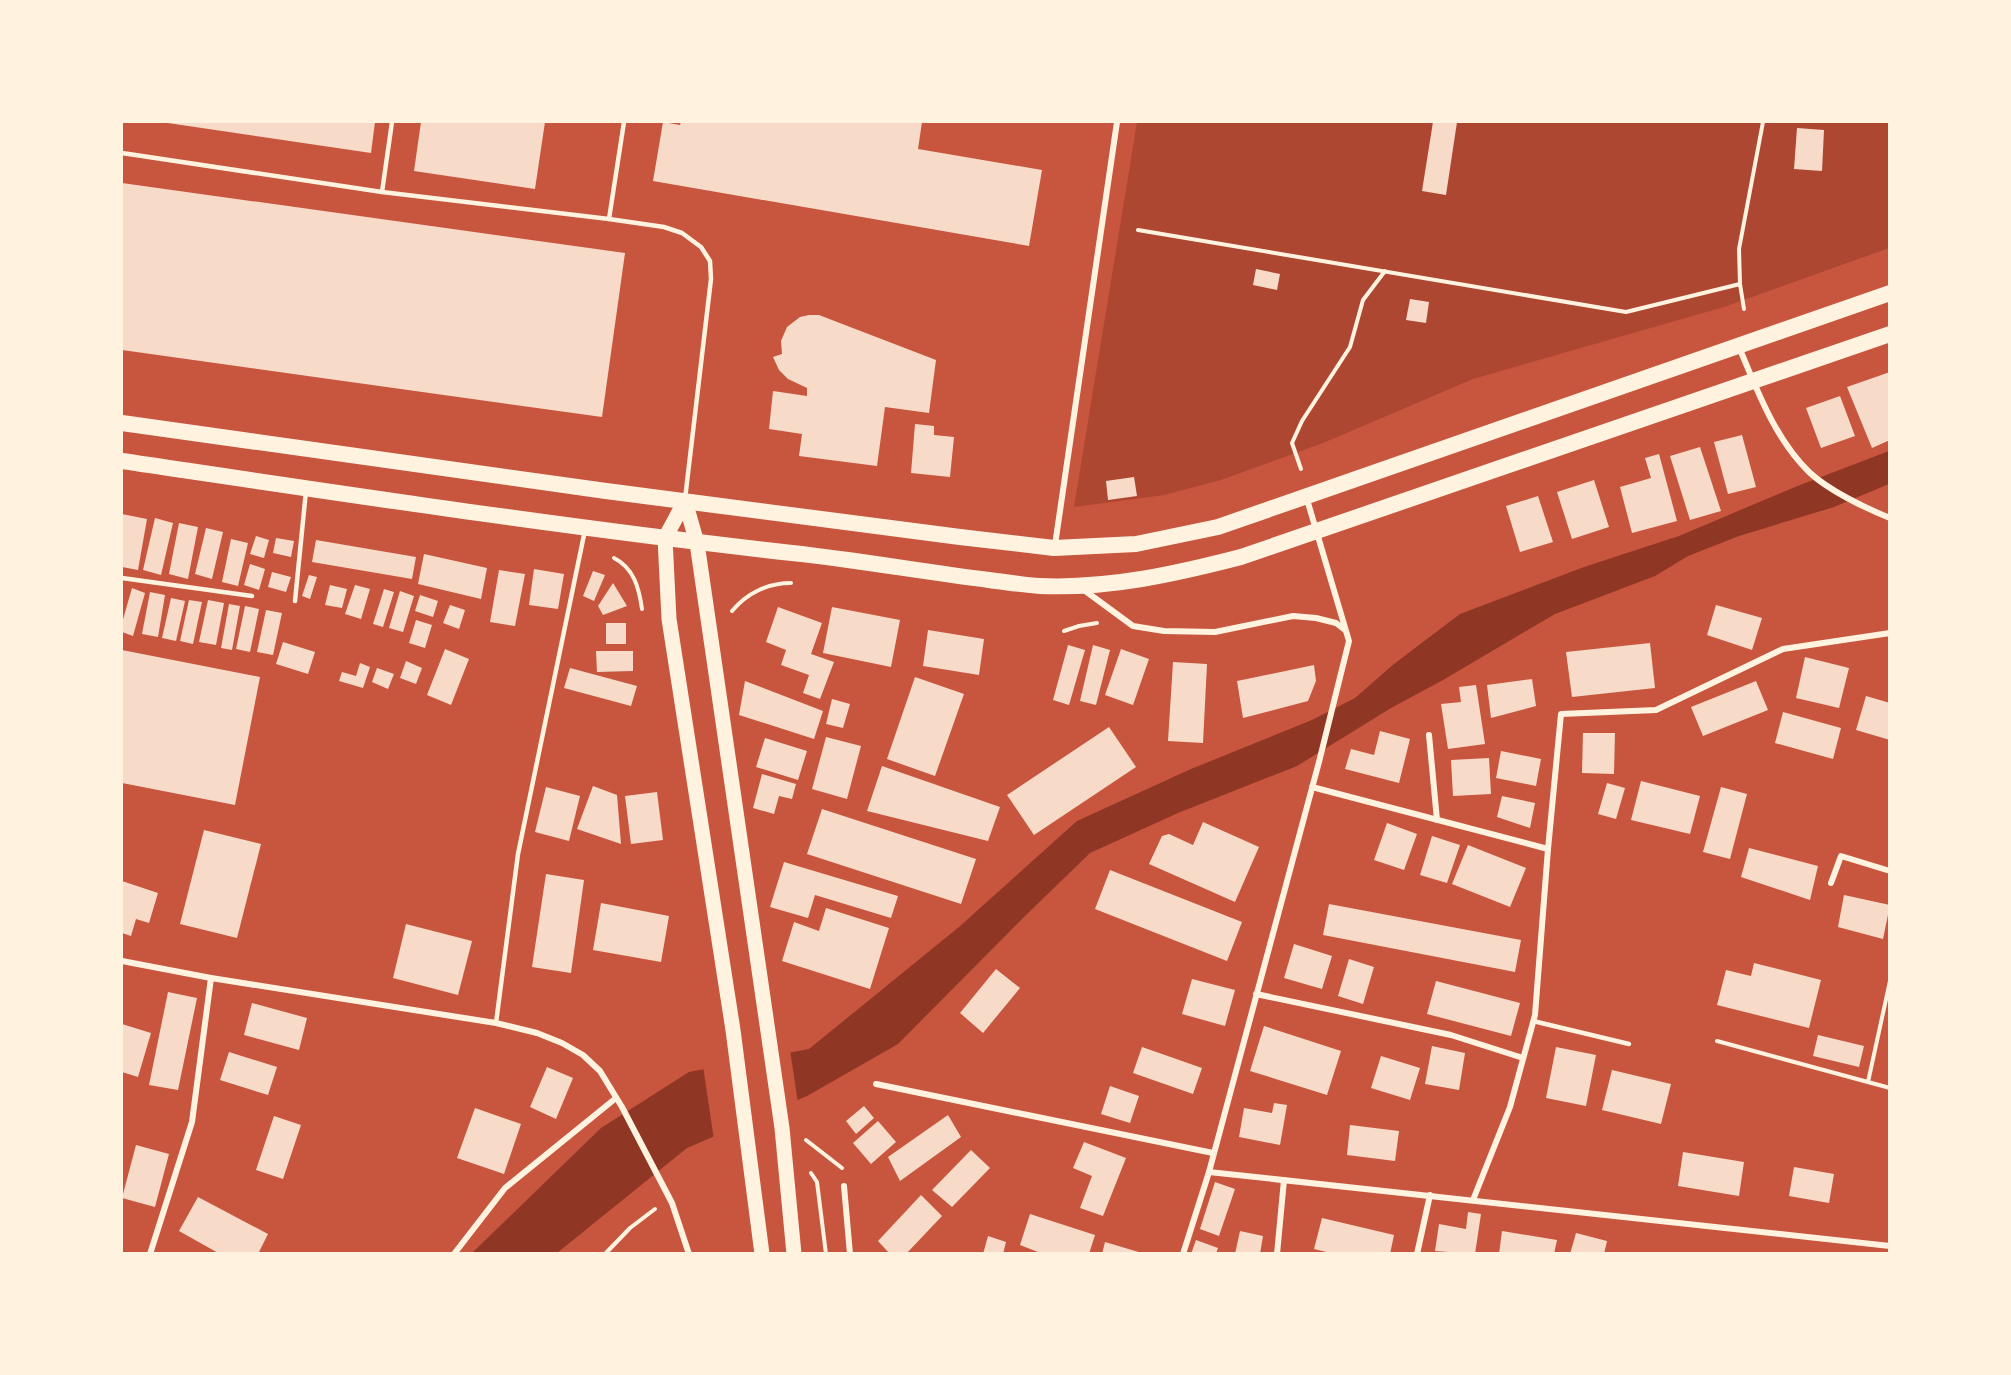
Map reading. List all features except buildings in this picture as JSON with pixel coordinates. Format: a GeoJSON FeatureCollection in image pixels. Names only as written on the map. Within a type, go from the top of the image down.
{"type":"FeatureCollection","features":[{"type":"Feature","properties":{"kind":"highway"},"geometry":{"type":"LineString","coordinates":[[122,423],[960,537],[1054,548],[1136,544],[1206,530],[1890,293]]}},
{"type":"Feature","properties":{"kind":"highway"},"geometry":{"type":"LineString","coordinates":[[122,464],[697,543],[795,553],[1028,584],[1105,585],[1170,575],[1241,557],[1890,334]]}},
{"type":"Feature","properties":{"kind":"main road"},"geometry":{"type":"LineString","coordinates":[[685,501],[665,538],[669,619],[733,1030],[762,1254]]}},
{"type":"Feature","properties":{"kind":"main road"},"geometry":{"type":"LineString","coordinates":[[685,501],[697,543],[782,1128],[794,1254]]}},
{"type":"Feature","properties":{"kind":"street"},"geometry":{"type":"LineString","coordinates":[[1054,548],[1117,122]]}},
{"type":"Feature","properties":{"kind":"street"},"geometry":{"type":"LineString","coordinates":[[1739,346],[1753,381],[1784,442],[1810,473],[1854,502],[1890,518]]}},
{"type":"Feature","properties":{"kind":"street"},"geometry":{"type":"LineString","coordinates":[[1184,1254],[1209,1172],[1319,762],[1349,641],[1306,496]]}},
{"type":"Feature","properties":{"kind":"street"},"geometry":{"type":"LineString","coordinates":[[1078,585],[1133,626],[1164,631],[1215,632],[1293,616],[1336,623],[1346,630]]}},
{"type":"Feature","properties":{"kind":"street"},"geometry":{"type":"LineString","coordinates":[[1473,1200],[1510,1107],[1533,1022],[1561,714],[1656,710],[1783,649],[1890,633]]}},
{"type":"Feature","properties":{"kind":"street"},"geometry":{"type":"LineString","coordinates":[[1429,735],[1437,820]]}},
{"type":"Feature","properties":{"kind":"street"},"geometry":{"type":"LineString","coordinates":[[1312,787],[1548,849]]}},
{"type":"Feature","properties":{"kind":"street"},"geometry":{"type":"LineString","coordinates":[[1831,884],[1841,856],[1890,872]]}},
{"type":"Feature","properties":{"kind":"street"},"geometry":{"type":"LineString","coordinates":[[122,961],[211,978],[496,1023],[562,1042],[583,1054],[600,1071],[622,1107],[668,1195],[689,1254]]}},
{"type":"Feature","properties":{"kind":"street"},"geometry":{"type":"LineString","coordinates":[[150,1254],[192,1122],[211,978]]}},
{"type":"Feature","properties":{"kind":"street"},"geometry":{"type":"LineString","coordinates":[[1256,994],[1451,1035],[1523,1058]]}},
{"type":"Feature","properties":{"kind":"street"},"geometry":{"type":"LineString","coordinates":[[876,1084],[1213,1154]]}},
{"type":"Feature","properties":{"kind":"street"},"geometry":{"type":"LineString","coordinates":[[454,1254],[505,1188],[616,1098]]}},
{"type":"Feature","properties":{"kind":"street"},"geometry":{"type":"LineString","coordinates":[[1209,1172],[1890,1245]]}},
{"type":"Feature","properties":{"kind":"street"},"geometry":{"type":"LineString","coordinates":[[1277,1254],[1284,1180]]}},
{"type":"Feature","properties":{"kind":"street"},"geometry":{"type":"LineString","coordinates":[[844,1186],[850,1254]]}},
{"type":"Feature","properties":{"kind":"street"},"geometry":{"type":"LineString","coordinates":[[1417,1254],[1430,1196]]}},
{"type":"Feature","properties":{"kind":"lane"},"geometry":{"type":"LineString","coordinates":[[382,192],[392,122]]}},
{"type":"Feature","properties":{"kind":"lane"},"geometry":{"type":"LineString","coordinates":[[609,219],[624,122]]}},
{"type":"Feature","properties":{"kind":"lane"},"geometry":{"type":"LineString","coordinates":[[122,153],[382,192],[609,219],[664,227],[682,233],[701,247],[710,261],[711,279],[685,501]]}},
{"type":"Feature","properties":{"kind":"lane"},"geometry":{"type":"LineString","coordinates":[[295,601],[306,488]]}},
{"type":"Feature","properties":{"kind":"lane"},"geometry":{"type":"LineString","coordinates":[[496,1023],[518,854],[586,528]]}},
{"type":"Feature","properties":{"kind":"lane"},"geometry":{"type":"LineString","coordinates":[[122,578],[252,596]]}},
{"type":"Feature","properties":{"kind":"lane"},"geometry":{"type":"LineString","coordinates":[[1533,1022],[1629,1044]]}},
{"type":"Feature","properties":{"kind":"path"},"geometry":{"type":"LineString","coordinates":[[1744,309],[1740,284],[1739,249],[1763,122]]}},
{"type":"Feature","properties":{"kind":"path"},"geometry":{"type":"LineString","coordinates":[[1138,230],[1626,312],[1740,284]]}},
{"type":"Feature","properties":{"kind":"path"},"geometry":{"type":"LineString","coordinates":[[1301,469],[1292,443],[1302,421],[1350,347],[1363,300],[1385,271]]}},
{"type":"Feature","properties":{"kind":"path"},"geometry":{"type":"LineString","coordinates":[[606,556],[616,559],[634,578],[643,614]]}},
{"type":"Feature","properties":{"kind":"path"},"geometry":{"type":"LineString","coordinates":[[1064,631],[1079,626]]}},
{"type":"Feature","properties":{"kind":"path"},"geometry":{"type":"LineString","coordinates":[[1868,1082],[1890,981]]}},
{"type":"Feature","properties":{"kind":"path"},"geometry":{"type":"LineString","coordinates":[[1717,1041],[1890,1088]]}},
{"type":"Feature","properties":{"kind":"path"},"geometry":{"type":"LineString","coordinates":[[803,1137],[842,1167]]}},
{"type":"Feature","properties":{"kind":"path"},"geometry":{"type":"LineString","coordinates":[[605,1254],[630,1228],[668,1195]]}},
{"type":"Feature","properties":{"kind":"shaded area"},"geometry":{"type":"Polygon","coordinates":[[[1137,122],[1889,122],[1889,248],[1724,307],[1473,379],[1323,443],[1221,480],[1164,495],[1074,507],[1137,122]]]}},
{"type":"Feature","properties":{"kind":"shaded area"},"geometry":{"type":"Polygon","coordinates":[[[1889,451],[1889,484],[1834,507],[1739,536],[1688,556],[1655,576],[1555,614],[1391,708],[1297,766],[1178,813],[1090,853],[898,1044],[807,1096],[687,1148],[557,1253],[471,1254],[601,1128],[689,1072],[809,1049],[959,927],[1077,821],[1191,769],[1312,720],[1355,698],[1394,664],[1460,614],[1584,567],[1679,536],[1795,487],[1889,451]]]}},
{"type":"Feature","properties":{"kind":"pier"},"geometry":{"type":"Polygon","coordinates":[[[790,1050],[798,1103],[714,1140],[703,1066],[790,1050]]]}}]}
